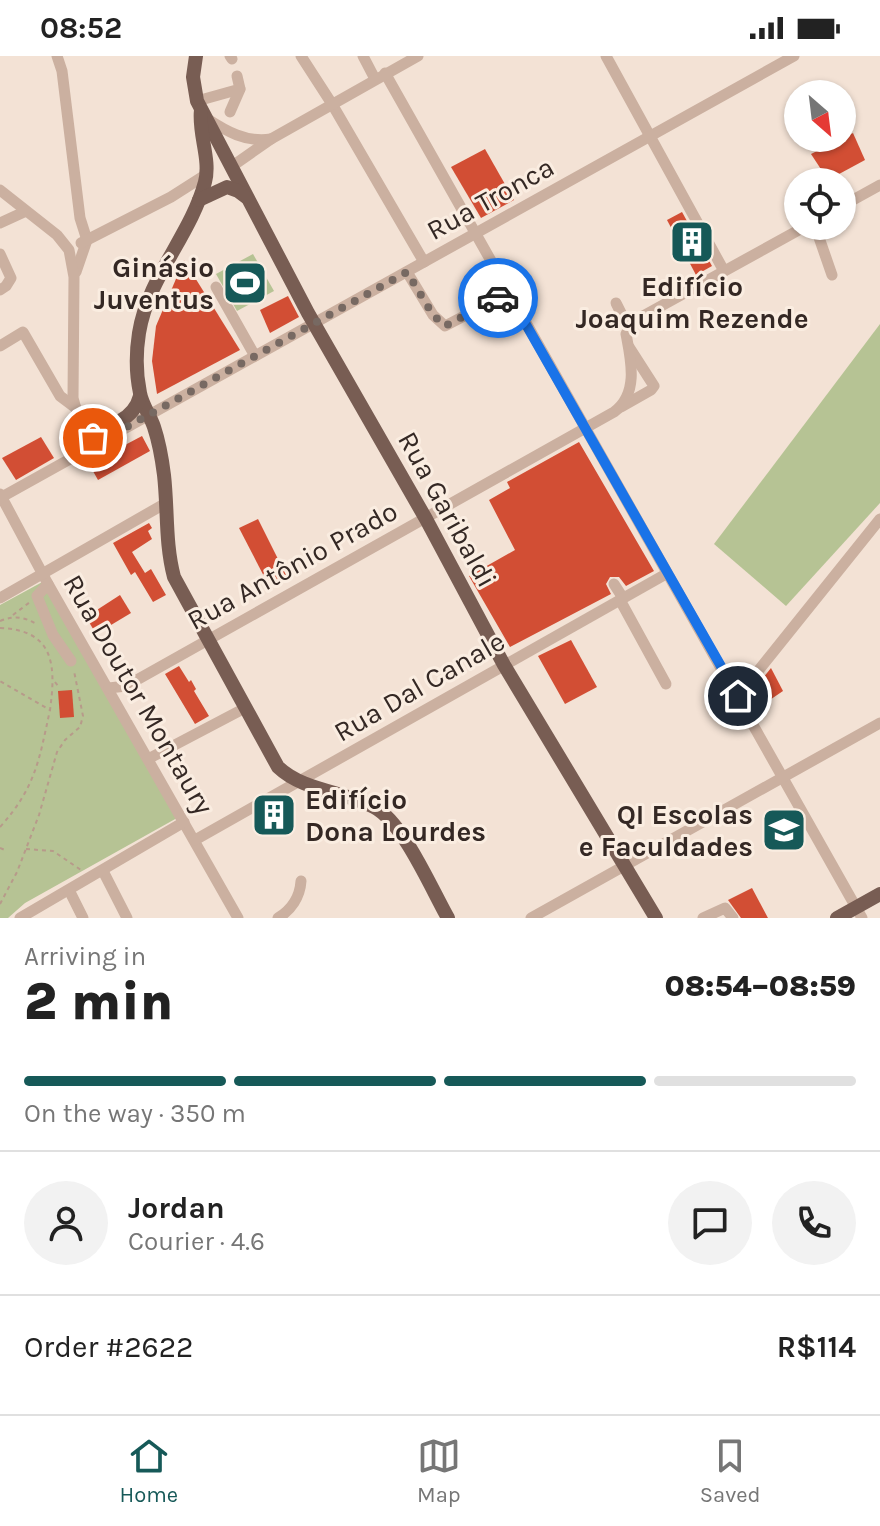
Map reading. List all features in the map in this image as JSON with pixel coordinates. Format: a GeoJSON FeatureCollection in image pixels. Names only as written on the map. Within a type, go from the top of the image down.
{"type":"FeatureCollection","features":[{"type":"Feature","properties":{"kind":"main road"},"geometry":{"type":"LineString","coordinates":[[87,427],[104,428],[130,415],[137,407],[140,396],[137,359],[139,330],[165,263],[197,206],[207,174],[200,128],[201,110],[193,77],[196,56]]}},
{"type":"Feature","properties":{"kind":"main road","name":"Rua Garibaldi"},"geometry":{"type":"LineString","coordinates":[[201,110],[314,323],[426,519],[504,665],[656,918]]}},
{"type":"Feature","properties":{"kind":"main road"},"geometry":{"type":"LineString","coordinates":[[197,206],[227,187],[246,197]]}},
{"type":"Feature","properties":{"kind":"main road"},"geometry":{"type":"LineString","coordinates":[[140,396],[159,445],[167,545],[174,577],[278,767],[299,781],[371,805],[391,820],[448,918]]}},
{"type":"Feature","properties":{"kind":"main road"},"geometry":{"type":"LineString","coordinates":[[837,918],[859,913],[880,894]]}},
{"type":"Feature","properties":{"kind":"street"},"geometry":{"type":"LineString","coordinates":[[57,56],[62,71],[80,218],[87,240],[74,277]]}},
{"type":"Feature","properties":{"kind":"street"},"geometry":{"type":"LineString","coordinates":[[301,56],[424,262]]}},
{"type":"Feature","properties":{"kind":"street"},"geometry":{"type":"LineString","coordinates":[[363,56],[380,76],[475,234],[859,913]]}},
{"type":"Feature","properties":{"kind":"street"},"geometry":{"type":"LineString","coordinates":[[231,167],[271,139],[418,56]]}},
{"type":"Feature","properties":{"kind":"street"},"geometry":{"type":"LineString","coordinates":[[606,56],[724,271]]}},
{"type":"Feature","properties":{"kind":"street","name":"Rua Tronca"},"geometry":{"type":"LineString","coordinates":[[1,496],[787,58]]}},
{"type":"Feature","properties":{"kind":"street"},"geometry":{"type":"LineString","coordinates":[[230,112],[240,89],[237,76]]}},
{"type":"Feature","properties":{"kind":"street"},"geometry":{"type":"LineString","coordinates":[[240,89],[201,110],[241,137],[271,139]]}},
{"type":"Feature","properties":{"kind":"street"},"geometry":{"type":"LineString","coordinates":[[69,250],[171,197],[207,174]]}},
{"type":"Feature","properties":{"kind":"street"},"geometry":{"type":"LineString","coordinates":[[856,198],[880,185]]}},
{"type":"Feature","properties":{"kind":"street"},"geometry":{"type":"LineString","coordinates":[[0,190],[57,235],[69,250],[74,277],[73,393],[76,409]]}},
{"type":"Feature","properties":{"kind":"street"},"geometry":{"type":"LineString","coordinates":[[171,197],[197,206]]}},
{"type":"Feature","properties":{"kind":"street"},"geometry":{"type":"LineString","coordinates":[[0,223],[24,212]]}},
{"type":"Feature","properties":{"kind":"street"},"geometry":{"type":"LineString","coordinates":[[628,336],[634,321],[784,238]]}},
{"type":"Feature","properties":{"kind":"street"},"geometry":{"type":"LineString","coordinates":[[820,240],[832,275]]}},
{"type":"Feature","properties":{"kind":"street"},"geometry":{"type":"LineString","coordinates":[[0,254],[11,278],[0,290]]}},
{"type":"Feature","properties":{"kind":"street"},"geometry":{"type":"LineString","coordinates":[[407,272],[433,315],[445,326],[508,293]]}},
{"type":"Feature","properties":{"kind":"street"},"geometry":{"type":"LineString","coordinates":[[216,287],[255,356]]}},
{"type":"Feature","properties":{"kind":"street"},"geometry":{"type":"LineString","coordinates":[[616,303],[628,336],[631,387],[621,407]]}},
{"type":"Feature","properties":{"kind":"street"},"geometry":{"type":"LineString","coordinates":[[0,346],[23,332],[60,396],[76,409],[96,444]]}},
{"type":"Feature","properties":{"kind":"street","name":"Rua Antônio Prado"},"geometry":{"type":"LineString","coordinates":[[109,688],[126,686],[207,638],[585,430],[651,390],[654,386],[628,336]]}},
{"type":"Feature","properties":{"kind":"street","name":"Rua Doutor Montaury"},"geometry":{"type":"LineString","coordinates":[[1,496],[238,918]]}},
{"type":"Feature","properties":{"kind":"street"},"geometry":{"type":"LineString","coordinates":[[0,598],[46,579],[166,503]]}},
{"type":"Feature","properties":{"kind":"street"},"geometry":{"type":"LineString","coordinates":[[738,696],[880,519]]}},
{"type":"Feature","properties":{"kind":"street","name":"Rua Dal Canale"},"geometry":{"type":"LineString","coordinates":[[195,840],[666,574]]}},
{"type":"Feature","properties":{"kind":"street"},"geometry":{"type":"LineString","coordinates":[[46,579],[37,596],[53,635],[71,661]]}},
{"type":"Feature","properties":{"kind":"street"},"geometry":{"type":"LineString","coordinates":[[614,584],[666,684]]}},
{"type":"Feature","properties":{"kind":"street"},"geometry":{"type":"LineString","coordinates":[[148,759],[245,708]]}},
{"type":"Feature","properties":{"kind":"street"},"geometry":{"type":"LineString","coordinates":[[531,918],[880,723]]}},
{"type":"Feature","properties":{"kind":"street"},"geometry":{"type":"LineString","coordinates":[[20,918],[184,822]]}},
{"type":"Feature","properties":{"kind":"street"},"geometry":{"type":"LineString","coordinates":[[97,874],[127,918]]}},
{"type":"Feature","properties":{"kind":"street"},"geometry":{"type":"LineString","coordinates":[[278,918],[293,905],[301,889],[301,881]]}},
{"type":"Feature","properties":{"kind":"street"},"geometry":{"type":"LineString","coordinates":[[69,890],[83,918]]}},
{"type":"Feature","properties":{"kind":"street"},"geometry":{"type":"LineString","coordinates":[[703,918],[725,908],[733,918]]}},
{"type":"Feature","properties":{"kind":"path"},"geometry":{"type":"LineString","coordinates":[[0,621],[37,596]]}},
{"type":"Feature","properties":{"kind":"path"},"geometry":{"type":"LineString","coordinates":[[11,616],[26,618],[53,635]]}},
{"type":"Feature","properties":{"kind":"path"},"geometry":{"type":"LineString","coordinates":[[0,628],[38,639],[45,646],[53,665],[50,710],[34,778],[25,796],[0,827]]}},
{"type":"Feature","properties":{"kind":"path"},"geometry":{"type":"LineString","coordinates":[[0,904],[17,872],[39,815],[57,752],[80,727],[83,716],[71,661]]}},
{"type":"Feature","properties":{"kind":"path"},"geometry":{"type":"LineString","coordinates":[[0,681],[50,710]]}},
{"type":"Feature","properties":{"kind":"path"},"geometry":{"type":"LineString","coordinates":[[53,682],[58,686]]}},
{"type":"Feature","properties":{"kind":"path"},"geometry":{"type":"LineString","coordinates":[[0,848],[5,850]]}},
{"type":"Feature","properties":{"kind":"path"},"geometry":{"type":"LineString","coordinates":[[25,849],[53,851],[97,874]]}},
{"type":"Feature","properties":{"kind":"green space","name":"Ginásio Juventus"},"geometry":{"type":"Polygon","coordinates":[[[253,254],[274,291],[237,311],[216,274],[253,254]]]}},
{"type":"Feature","properties":{"kind":"green space"},"geometry":{"type":"Polygon","coordinates":[[[880,324],[880,503],[786,606],[714,544],[880,324]]]}},
{"type":"Feature","properties":{"kind":"green space"},"geometry":{"type":"Polygon","coordinates":[[[46,580],[177,818],[25,903],[8,918],[0,918],[0,605],[46,580]]]}},
{"type":"Feature","properties":{"kind":"building"},"geometry":{"type":"Polygon","coordinates":[[[856,140],[865,160],[850,168],[820,168],[811,154],[856,152],[856,140]]]}},
{"type":"Feature","properties":{"kind":"building"},"geometry":{"type":"Polygon","coordinates":[[[485,149],[514,200],[481,218],[451,167],[485,149]]]}},
{"type":"Feature","properties":{"kind":"building","name":"Edifício Joaquim Rezende"},"geometry":{"type":"Polygon","coordinates":[[[682,212],[712,266],[696,275],[667,220],[682,212]]]}},
{"type":"Feature","properties":{"kind":"building"},"geometry":{"type":"Polygon","coordinates":[[[184,260],[240,350],[157,394],[152,361],[156,326],[184,260]]]}},
{"type":"Feature","properties":{"kind":"building"},"geometry":{"type":"Polygon","coordinates":[[[288,296],[299,317],[270,333],[260,310],[288,296]]]}},
{"type":"Feature","properties":{"kind":"building"},"geometry":{"type":"Polygon","coordinates":[[[142,436],[150,451],[98,480],[89,464],[142,436]]]}},
{"type":"Feature","properties":{"kind":"building"},"geometry":{"type":"Polygon","coordinates":[[[41,437],[54,458],[16,480],[2,458],[41,437]]]}},
{"type":"Feature","properties":{"kind":"building"},"geometry":{"type":"Polygon","coordinates":[[[579,442],[654,571],[626,586],[619,577],[610,577],[606,584],[611,594],[510,647],[469,576],[515,550],[489,500],[510,488],[507,482],[579,442]]]}},
{"type":"Feature","properties":{"kind":"building"},"geometry":{"type":"Polygon","coordinates":[[[258,519],[287,577],[269,586],[239,528],[258,519]]]}},
{"type":"Feature","properties":{"kind":"building"},"geometry":{"type":"Polygon","coordinates":[[[149,523],[152,528],[148,531],[152,539],[132,552],[145,573],[151,569],[166,595],[153,602],[135,572],[131,575],[113,543],[149,523]]]}},
{"type":"Feature","properties":{"kind":"building"},"geometry":{"type":"Polygon","coordinates":[[[120,595],[131,613],[96,634],[86,617],[120,595]]]}},
{"type":"Feature","properties":{"kind":"building"},"geometry":{"type":"Polygon","coordinates":[[[571,640],[597,687],[565,704],[538,656],[571,640]]]}},
{"type":"Feature","properties":{"kind":"building"},"geometry":{"type":"Polygon","coordinates":[[[179,666],[189,682],[191,680],[209,716],[195,724],[165,674],[179,666]]]}},
{"type":"Feature","properties":{"kind":"building"},"geometry":{"type":"Polygon","coordinates":[[[771,668],[783,691],[761,706],[752,692],[771,668]]]}},
{"type":"Feature","properties":{"kind":"building"},"geometry":{"type":"Polygon","coordinates":[[[72,690],[74,717],[60,718],[58,691],[72,690]]]}},
{"type":"Feature","properties":{"kind":"building","name":"Edifício Dona Lourdes"},"geometry":{"type":"Polygon","coordinates":[[[285,799],[293,816],[264,831],[256,816],[285,799]]]}},
{"type":"Feature","properties":{"kind":"building"},"geometry":{"type":"Polygon","coordinates":[[[752,888],[768,918],[741,918],[728,900],[752,888]]]}},
{"type":"Feature","properties":{"kind":"way so far"},"geometry":{"type":"LineString","coordinates":[[93,438],[96,444],[407,272],[433,315],[445,326],[498,298]]}},
{"type":"Feature","properties":{"kind":"place","name":"Edifício Joaquim Rezende"},"geometry":{"type":"Point","coordinates":[692,242]}},
{"type":"Feature","properties":{"kind":"place","name":"Ginásio Juventus"},"geometry":{"type":"Point","coordinates":[245,283]}},
{"type":"Feature","properties":{"kind":"place","name":"Edifício Dona Lourdes"},"geometry":{"type":"Point","coordinates":[274,815]}},
{"type":"Feature","properties":{"kind":"place","name":"QI Escolas e Faculdades"},"geometry":{"type":"Point","coordinates":[784,830]}},
{"type":"Feature","properties":{"kind":"route"},"geometry":{"type":"LineString","coordinates":[[498,298],[508,293],[738,696]]}}]}
